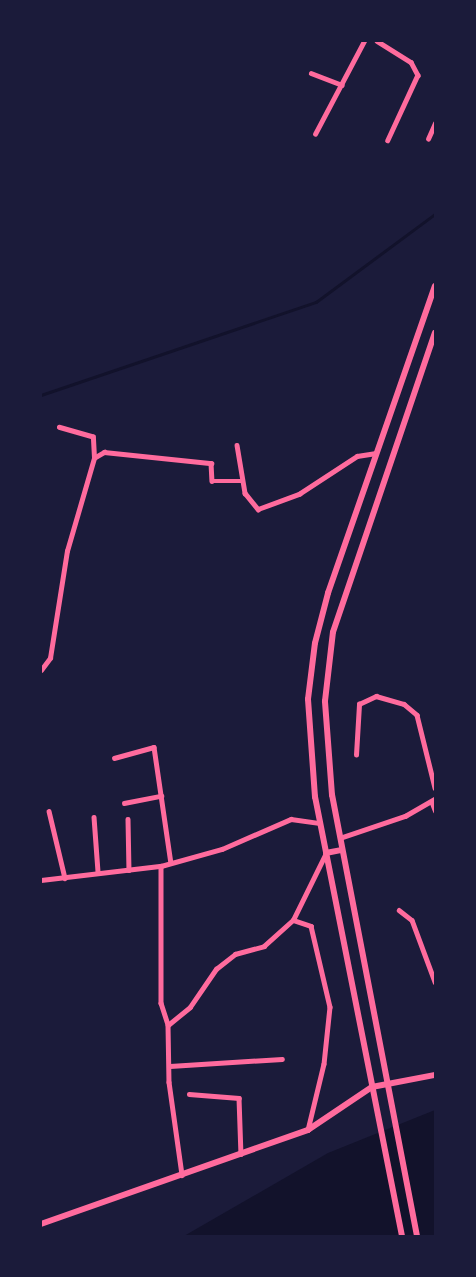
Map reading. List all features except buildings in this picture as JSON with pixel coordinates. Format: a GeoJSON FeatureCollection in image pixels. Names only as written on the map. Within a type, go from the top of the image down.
{"type":"FeatureCollection","features":[{"type":"Feature","properties":{"kind":"main road"},"geometry":{"type":"LineString","coordinates":[[402,1236],[320,824],[310,756],[311,664],[328,593],[435,286]]}},
{"type":"Feature","properties":{"kind":"main road"},"geometry":{"type":"LineString","coordinates":[[417,1236],[342,850],[325,729],[330,646],[435,333]]}},
{"type":"Feature","properties":{"kind":"street"},"geometry":{"type":"LineString","coordinates":[[315,134],[364,41]]}},
{"type":"Feature","properties":{"kind":"street"},"geometry":{"type":"LineString","coordinates":[[377,41],[412,62],[418,75],[388,140]]}},
{"type":"Feature","properties":{"kind":"street"},"geometry":{"type":"LineString","coordinates":[[311,73],[342,85]]}},
{"type":"Feature","properties":{"kind":"street"},"geometry":{"type":"LineString","coordinates":[[428,139],[435,123]]}},
{"type":"Feature","properties":{"kind":"street"},"geometry":{"type":"LineString","coordinates":[[41,670],[50,658],[67,551],[94,458],[94,437],[58,427]]}},
{"type":"Feature","properties":{"kind":"street"},"geometry":{"type":"LineString","coordinates":[[237,445],[249,503],[264,508],[304,491],[357,456],[376,453]]}},
{"type":"Feature","properties":{"kind":"street"},"geometry":{"type":"LineString","coordinates":[[94,458],[104,452],[211,463],[212,482],[243,481]]}},
{"type":"Feature","properties":{"kind":"street"},"geometry":{"type":"LineString","coordinates":[[356,755],[359,704],[376,696],[404,704],[417,715],[435,788]]}},
{"type":"Feature","properties":{"kind":"street"},"geometry":{"type":"LineString","coordinates":[[114,758],[154,747],[171,863]]}},
{"type":"Feature","properties":{"kind":"street"},"geometry":{"type":"LineString","coordinates":[[124,803],[161,796]]}},
{"type":"Feature","properties":{"kind":"street"},"geometry":{"type":"LineString","coordinates":[[340,838],[433,801],[435,810]]}},
{"type":"Feature","properties":{"kind":"street"},"geometry":{"type":"LineString","coordinates":[[49,811],[65,878]]}},
{"type":"Feature","properties":{"kind":"street"},"geometry":{"type":"LineString","coordinates":[[94,817],[98,872]]}},
{"type":"Feature","properties":{"kind":"street"},"geometry":{"type":"LineString","coordinates":[[128,819],[129,870]]}},
{"type":"Feature","properties":{"kind":"street"},"geometry":{"type":"LineString","coordinates":[[41,880],[161,866],[222,849],[291,819],[320,824]]}},
{"type":"Feature","properties":{"kind":"street"},"geometry":{"type":"LineString","coordinates":[[168,1025],[190,1007],[216,969],[235,954],[264,946],[293,920],[326,853],[342,850]]}},
{"type":"Feature","properties":{"kind":"street"},"geometry":{"type":"LineString","coordinates":[[161,866],[161,1003],[168,1025],[170,1066],[182,1175]]}},
{"type":"Feature","properties":{"kind":"street"},"geometry":{"type":"LineString","coordinates":[[399,910],[412,920],[434,980]]}},
{"type":"Feature","properties":{"kind":"street"},"geometry":{"type":"LineString","coordinates":[[293,920],[311,926],[330,1007],[324,1064],[308,1130]]}},
{"type":"Feature","properties":{"kind":"street"},"geometry":{"type":"LineString","coordinates":[[170,1066],[282,1060]]}},
{"type":"Feature","properties":{"kind":"street"},"geometry":{"type":"LineString","coordinates":[[41,1224],[308,1130],[372,1087],[435,1075]]}},
{"type":"Feature","properties":{"kind":"street"},"geometry":{"type":"LineString","coordinates":[[190,1094],[239,1098],[241,1154]]}},
{"type":"Feature","properties":{"kind":"shaded area"},"geometry":{"type":"Polygon","coordinates":[[[435,1110],[435,1236],[184,1236],[328,1153],[435,1110]]]}},
{"type":"Feature","properties":{"kind":"waterway"},"geometry":{"type":"LineString","coordinates":[[41,395],[316,302],[435,214]]}}]}
